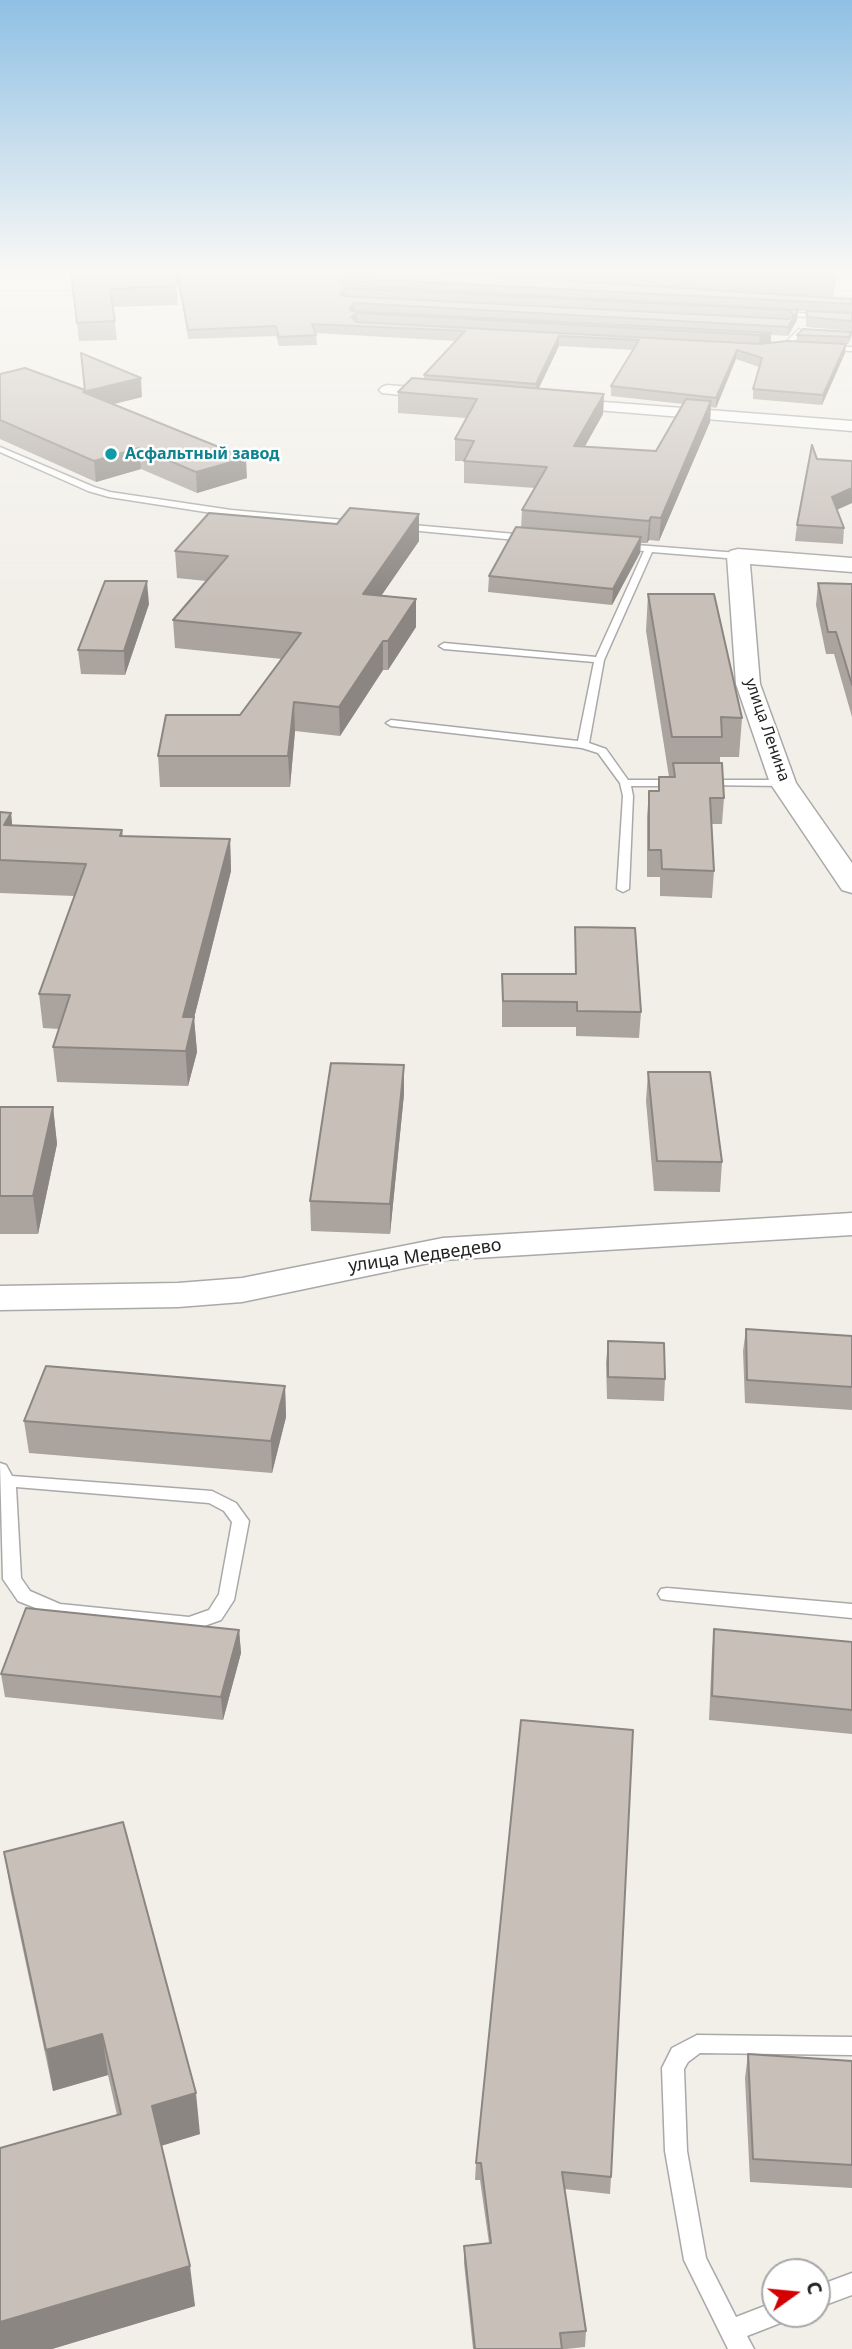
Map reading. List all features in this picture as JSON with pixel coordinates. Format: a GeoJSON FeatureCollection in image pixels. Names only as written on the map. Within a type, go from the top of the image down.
{"type":"FeatureCollection","features":[{"type":"Feature","properties":{"kind":"street"},"geometry":{"type":"LineString","coordinates":[[387,390],[455,396]]}},
{"type":"Feature","properties":{"kind":"street"},"geometry":{"type":"LineString","coordinates":[[551,403],[852,426]]}},
{"type":"Feature","properties":{"kind":"street"},"geometry":{"type":"LineString","coordinates":[[738,556],[852,565]]}},
{"type":"Feature","properties":{"kind":"street","name":"улица Ленина"},"geometry":{"type":"LineString","coordinates":[[738,556],[748,684],[783,783],[847,870]]}},
{"type":"Feature","properties":{"kind":"street","name":"улица Медведево"},"geometry":{"type":"LineString","coordinates":[[0,1298],[191,1294],[242,1290],[443,1249],[852,1224]]}},
{"type":"Feature","properties":{"kind":"lane"},"geometry":{"type":"LineString","coordinates":[[0,449],[109,494],[231,513],[366,525]]}},
{"type":"Feature","properties":{"kind":"lane"},"geometry":{"type":"LineString","coordinates":[[392,527],[540,539]]}},
{"type":"Feature","properties":{"kind":"lane"},"geometry":{"type":"LineString","coordinates":[[608,545],[738,556]]}},
{"type":"Feature","properties":{"kind":"lane"},"geometry":{"type":"LineString","coordinates":[[583,745],[599,660],[649,549]]}},
{"type":"Feature","properties":{"kind":"lane"},"geometry":{"type":"LineString","coordinates":[[444,646],[599,660]]}},
{"type":"Feature","properties":{"kind":"lane"},"geometry":{"type":"LineString","coordinates":[[391,723],[583,745],[603,751],[625,783],[628,796],[623,889]]}},
{"type":"Feature","properties":{"kind":"lane"},"geometry":{"type":"LineString","coordinates":[[625,783],[783,783]]}},
{"type":"Feature","properties":{"kind":"lane"},"geometry":{"type":"LineString","coordinates":[[4,1475],[212,1497],[230,1507],[241,1521],[228,1595],[215,1615],[190,1624],[58,1610],[24,1596],[12,1579],[4,1475]]}},
{"type":"Feature","properties":{"kind":"lane"},"geometry":{"type":"LineString","coordinates":[[667,1594],[852,1611]]}},
{"type":"Feature","properties":{"kind":"lane"},"geometry":{"type":"LineString","coordinates":[[761,2323],[736,2340],[695,2260],[677,2151],[673,2068],[680,2055],[697,2043],[852,2046]]}},
{"type":"Feature","properties":{"kind":"lane"},"geometry":{"type":"LineString","coordinates":[[831,2292],[852,2284]]}},
{"type":"Feature","properties":{"kind":"building"},"geometry":{"type":"Polygon","coordinates":[[[0,382],[62,382],[85,390],[84,382],[126,382],[83,392],[246,458],[196,472],[139,448],[94,461],[0,420],[0,382]]]}},
{"type":"Feature","properties":{"kind":"building"},"geometry":{"type":"Polygon","coordinates":[[[408,382],[455,382],[604,394],[574,446],[656,451],[686,399],[711,401],[661,518],[651,517],[649,521],[522,510],[547,467],[464,461],[474,441],[455,439],[477,399],[398,392],[408,382]]]}},
{"type":"Feature","properties":{"kind":"building"},"geometry":{"type":"Polygon","coordinates":[[[506,382],[537,382],[536,384],[506,382]]]}},
{"type":"Feature","properties":{"kind":"building"},"geometry":{"type":"Polygon","coordinates":[[[614,382],[723,382],[716,398],[611,386],[614,382]]]}},
{"type":"Feature","properties":{"kind":"building"},"geometry":{"type":"Polygon","coordinates":[[[755,382],[829,382],[823,395],[753,389],[755,382]]]}},
{"type":"Feature","properties":{"kind":"building"},"geometry":{"type":"Polygon","coordinates":[[[812,445],[817,459],[852,461],[852,488],[832,497],[844,528],[797,525],[812,445]]]}},
{"type":"Feature","properties":{"kind":"building"},"geometry":{"type":"Polygon","coordinates":[[[350,508],[419,514],[363,594],[416,599],[388,641],[383,641],[339,707],[294,702],[288,756],[158,756],[166,715],[240,715],[301,633],[173,620],[228,556],[175,551],[209,513],[337,524],[350,508]]]}},
{"type":"Feature","properties":{"kind":"building"},"geometry":{"type":"Polygon","coordinates":[[[516,527],[641,537],[613,589],[489,576],[516,527]]]}},
{"type":"Feature","properties":{"kind":"building"},"geometry":{"type":"Polygon","coordinates":[[[105,581],[147,581],[124,651],[78,650],[105,581]]]}},
{"type":"Feature","properties":{"kind":"building"},"geometry":{"type":"Polygon","coordinates":[[[818,583],[852,584],[852,685],[836,632],[828,632],[818,583]]]}},
{"type":"Feature","properties":{"kind":"building"},"geometry":{"type":"Polygon","coordinates":[[[648,594],[714,594],[742,718],[721,717],[722,737],[672,737],[648,594]]]}},
{"type":"Feature","properties":{"kind":"building"},"geometry":{"type":"Polygon","coordinates":[[[673,763],[722,763],[724,798],[710,798],[714,871],[662,869],[661,850],[649,850],[649,791],[659,791],[659,777],[675,777],[673,763]]]}},
{"type":"Feature","properties":{"kind":"building"},"geometry":{"type":"Polygon","coordinates":[[[0,812],[11,813],[4,825],[122,830],[120,836],[230,839],[183,1017],[194,1017],[186,1051],[53,1047],[70,995],[39,994],[86,864],[0,860],[0,812]]]}},
{"type":"Feature","properties":{"kind":"building"},"geometry":{"type":"Polygon","coordinates":[[[575,927],[635,928],[641,1012],[577,1011],[577,1002],[503,1001],[502,974],[576,974],[575,927]]]}},
{"type":"Feature","properties":{"kind":"building"},"geometry":{"type":"Polygon","coordinates":[[[331,1063],[404,1065],[390,1204],[310,1201],[331,1063]]]}},
{"type":"Feature","properties":{"kind":"building"},"geometry":{"type":"Polygon","coordinates":[[[648,1072],[710,1072],[722,1162],[657,1161],[648,1072]]]}},
{"type":"Feature","properties":{"kind":"building"},"geometry":{"type":"Polygon","coordinates":[[[0,1107],[53,1107],[33,1196],[0,1196],[0,1107]]]}},
{"type":"Feature","properties":{"kind":"building"},"geometry":{"type":"Polygon","coordinates":[[[746,1329],[852,1336],[852,1387],[747,1380],[746,1329]]]}},
{"type":"Feature","properties":{"kind":"building"},"geometry":{"type":"Polygon","coordinates":[[[608,1341],[664,1343],[665,1379],[608,1377],[608,1341]]]}},
{"type":"Feature","properties":{"kind":"building"},"geometry":{"type":"Polygon","coordinates":[[[46,1366],[285,1386],[271,1441],[24,1421],[46,1366]]]}},
{"type":"Feature","properties":{"kind":"building"},"geometry":{"type":"Polygon","coordinates":[[[26,1608],[239,1630],[221,1697],[1,1674],[26,1608]]]}},
{"type":"Feature","properties":{"kind":"building"},"geometry":{"type":"Polygon","coordinates":[[[714,1629],[852,1642],[852,1710],[712,1696],[714,1629]]]}},
{"type":"Feature","properties":{"kind":"building"},"geometry":{"type":"Polygon","coordinates":[[[521,1720],[633,1730],[611,2177],[562,2172],[586,2331],[560,2333],[562,2349],[475,2349],[464,2246],[491,2243],[481,2163],[476,2163],[521,1720]]]}},
{"type":"Feature","properties":{"kind":"building"},"geometry":{"type":"Polygon","coordinates":[[[123,1822],[196,2093],[152,2106],[190,2266],[0,2322],[0,2148],[121,2114],[102,2034],[46,2050],[4,1852],[123,1822]]]}},
{"type":"Feature","properties":{"kind":"building"},"geometry":{"type":"Polygon","coordinates":[[[748,2054],[852,2061],[852,2165],[753,2159],[748,2054]]]}},
{"type":"Feature","properties":{"kind":"place","name":"Асфальтный завод"},"geometry":{"type":"Point","coordinates":[111,454]}}]}
